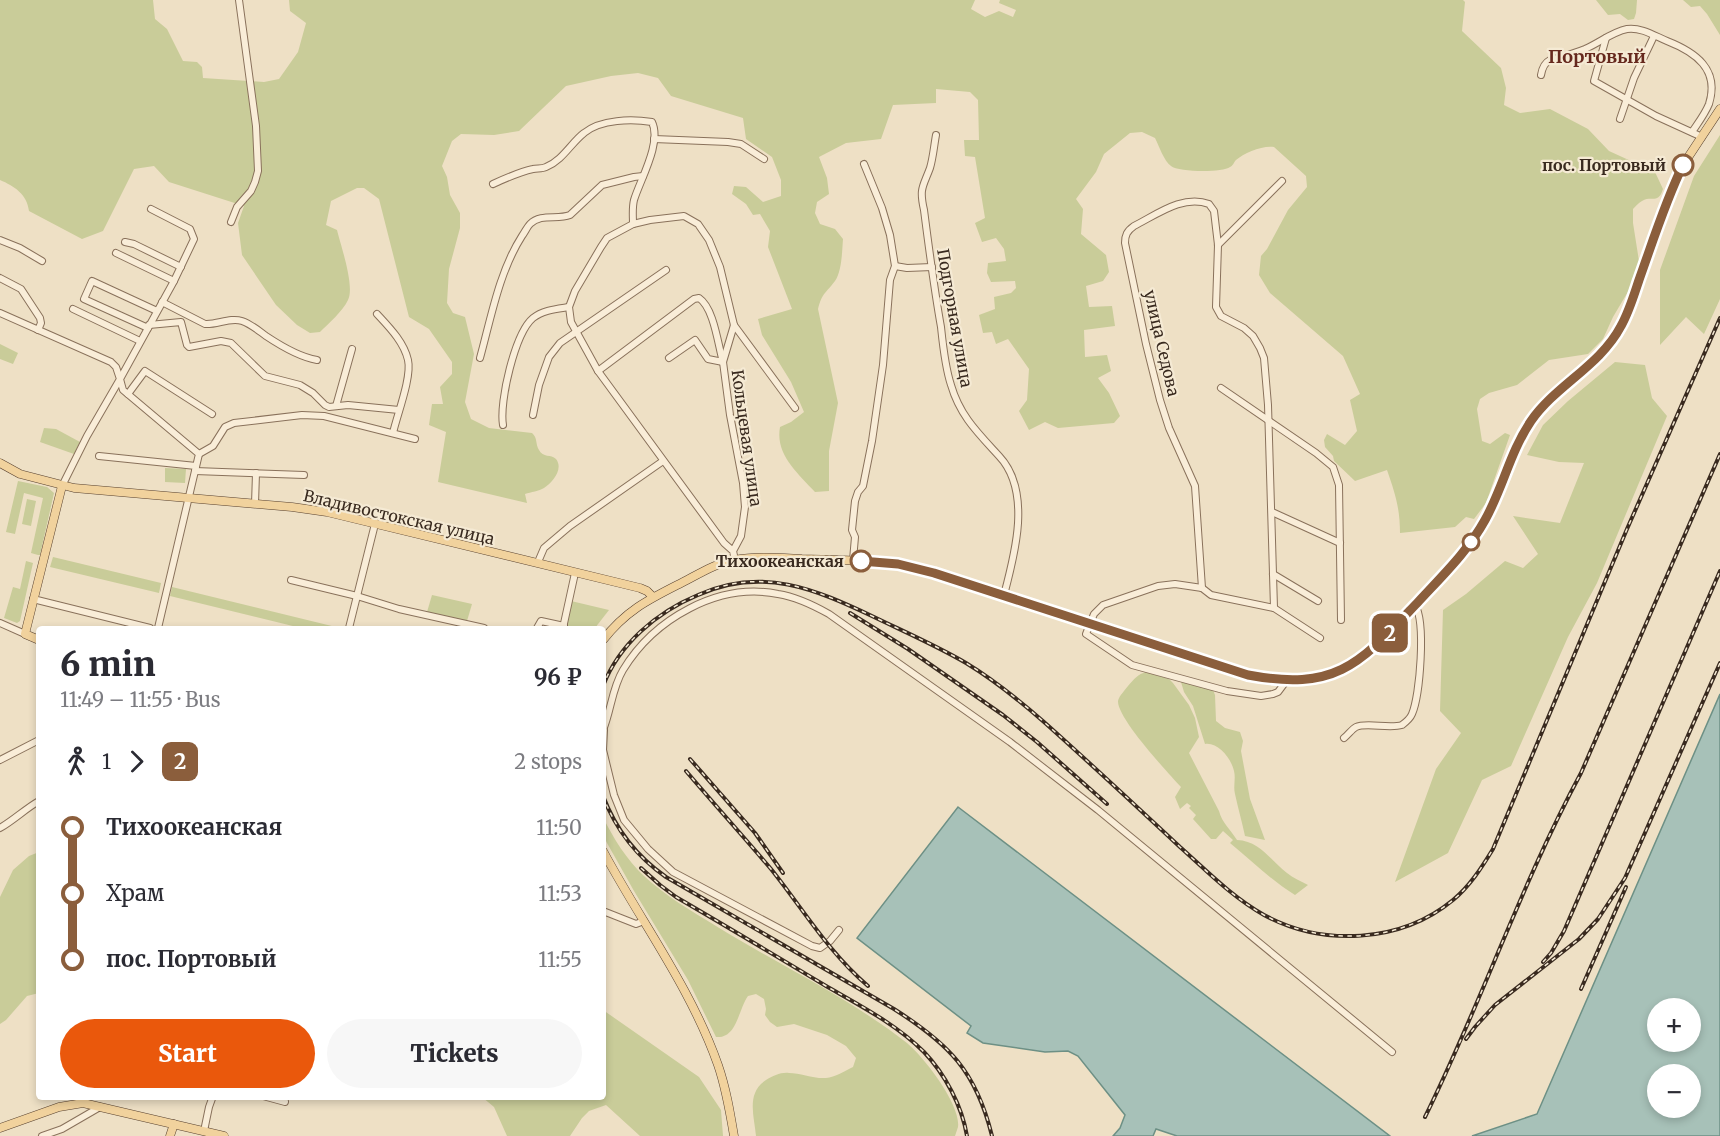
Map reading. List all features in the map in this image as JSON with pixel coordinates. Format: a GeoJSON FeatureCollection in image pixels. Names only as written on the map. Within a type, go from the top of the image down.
{"type":"FeatureCollection","features":[{"type":"Feature","properties":{"kind":"main road"},"geometry":{"type":"LineString","coordinates":[[606,636],[631,610],[710,568],[735,560],[764,558],[853,560],[914,567],[1231,670],[1263,678],[1287,680],[1318,678],[1343,669],[1355,663],[1379,644],[1453,564],[1477,533],[1492,507],[1519,440],[1534,417],[1556,393],[1609,345],[1622,325],[1675,181],[1720,109]]}},
{"type":"Feature","properties":{"kind":"main road","name":"Владивостокская улица"},"geometry":{"type":"LineString","coordinates":[[0,463],[20,474],[62,486],[307,509],[538,562],[640,588],[653,597]]}},
{"type":"Feature","properties":{"kind":"main road"},"geometry":{"type":"LineString","coordinates":[[36,639],[25,634],[62,486]]}},
{"type":"Feature","properties":{"kind":"main road"},"geometry":{"type":"LineString","coordinates":[[606,856],[688,997],[713,1051],[727,1094],[734,1136]]}},
{"type":"Feature","properties":{"kind":"main road"},"geometry":{"type":"LineString","coordinates":[[0,1128],[68,1104],[83,1103],[224,1136]]}},
{"type":"Feature","properties":{"kind":"main road"},"geometry":{"type":"LineString","coordinates":[[170,1136],[174,1124]]}},
{"type":"Feature","properties":{"kind":"street"},"geometry":{"type":"LineString","coordinates":[[231,222],[237,207],[251,191],[258,171],[256,126],[239,0]]}},
{"type":"Feature","properties":{"kind":"street"},"geometry":{"type":"LineString","coordinates":[[1541,75],[1545,64],[1550,60],[1587,48],[1628,29],[1643,31],[1680,46],[1696,56],[1705,63],[1713,79],[1714,85],[1708,107],[1692,132]]}},
{"type":"Feature","properties":{"kind":"street"},"geometry":{"type":"LineString","coordinates":[[1620,119],[1634,78],[1654,36]]}},
{"type":"Feature","properties":{"kind":"street"},"geometry":{"type":"LineString","coordinates":[[1606,38],[1594,81],[1627,100],[1702,136]]}},
{"type":"Feature","properties":{"kind":"street"},"geometry":{"type":"LineString","coordinates":[[493,184],[521,173],[546,167],[566,153],[584,132],[597,126],[629,121],[652,122],[654,139],[648,166],[633,202],[633,224]]}},
{"type":"Feature","properties":{"kind":"street","name":"Подгорная улица"},"geometry":{"type":"LineString","coordinates":[[936,135],[930,168],[921,196],[950,384],[957,402],[972,426],[1001,458],[1012,478],[1019,503],[1013,559],[1004,595]]}},
{"type":"Feature","properties":{"kind":"street"},"geometry":{"type":"LineString","coordinates":[[654,139],[741,144],[764,159]]}},
{"type":"Feature","properties":{"kind":"street"},"geometry":{"type":"LineString","coordinates":[[853,560],[855,537],[852,530],[855,501],[863,486],[873,429],[883,365],[890,280],[895,266],[882,207],[864,164]]}},
{"type":"Feature","properties":{"kind":"street"},"geometry":{"type":"LineString","coordinates":[[480,358],[502,279],[515,247],[530,224],[543,217],[570,215],[602,185],[643,176]]}},
{"type":"Feature","properties":{"kind":"street"},"geometry":{"type":"LineString","coordinates":[[1218,245],[1282,181]]}},
{"type":"Feature","properties":{"kind":"street","name":"улица Седова"},"geometry":{"type":"LineString","coordinates":[[1202,588],[1195,486],[1169,428],[1160,400],[1146,344],[1125,236],[1134,226],[1180,203],[1203,202],[1209,204],[1214,211],[1218,245],[1216,307],[1221,316],[1244,328],[1252,336],[1264,358],[1268,405],[1274,608]]}},
{"type":"Feature","properties":{"kind":"street"},"geometry":{"type":"LineString","coordinates":[[62,486],[87,436],[174,281],[194,239],[190,229],[151,209]]}},
{"type":"Feature","properties":{"kind":"street"},"geometry":{"type":"LineString","coordinates":[[735,560],[733,551],[724,543],[598,371],[571,322],[568,307],[607,238],[633,224],[650,220],[684,216],[698,224],[709,240],[720,267],[734,325],[795,408]]}},
{"type":"Feature","properties":{"kind":"street"},"geometry":{"type":"LineString","coordinates":[[0,240],[42,261]]}},
{"type":"Feature","properties":{"kind":"street"},"geometry":{"type":"LineString","coordinates":[[125,242],[134,244],[181,267]]}},
{"type":"Feature","properties":{"kind":"street"},"geometry":{"type":"LineString","coordinates":[[116,253],[174,281]]}},
{"type":"Feature","properties":{"kind":"street"},"geometry":{"type":"LineString","coordinates":[[895,266],[932,267]]}},
{"type":"Feature","properties":{"kind":"street"},"geometry":{"type":"LineString","coordinates":[[533,415],[539,385],[549,357],[560,343],[666,270]]}},
{"type":"Feature","properties":{"kind":"street"},"geometry":{"type":"LineString","coordinates":[[0,278],[21,289],[40,318],[41,323],[38,330]]}},
{"type":"Feature","properties":{"kind":"street"},"geometry":{"type":"LineString","coordinates":[[157,311],[92,281],[84,299],[148,326],[181,322],[189,347],[221,341],[231,343],[265,376],[300,385],[313,393],[325,405],[399,410]]}},
{"type":"Feature","properties":{"kind":"street"},"geometry":{"type":"LineString","coordinates":[[598,371],[694,299],[699,298],[709,310],[723,362],[708,359],[695,340],[669,358]]}},
{"type":"Feature","properties":{"kind":"street"},"geometry":{"type":"LineString","coordinates":[[162,302],[205,324],[243,321],[273,341],[298,354],[317,360]]}},
{"type":"Feature","properties":{"kind":"street"},"geometry":{"type":"LineString","coordinates":[[503,425],[504,392],[517,348],[528,324],[543,312],[568,307]]}},
{"type":"Feature","properties":{"kind":"street"},"geometry":{"type":"LineString","coordinates":[[73,309],[140,341]]}},
{"type":"Feature","properties":{"kind":"street"},"geometry":{"type":"LineString","coordinates":[[0,313],[111,362],[116,367],[123,390],[199,454]]}},
{"type":"Feature","properties":{"kind":"street"},"geometry":{"type":"LineString","coordinates":[[377,314],[391,329],[408,359],[409,371],[393,433]]}},
{"type":"Feature","properties":{"kind":"street","name":"Кольцевая улица"},"geometry":{"type":"LineString","coordinates":[[733,551],[741,536],[745,507],[723,362],[734,325]]}},
{"type":"Feature","properties":{"kind":"street"},"geometry":{"type":"LineString","coordinates":[[324,417],[333,407],[352,349]]}},
{"type":"Feature","properties":{"kind":"street"},"geometry":{"type":"LineString","coordinates":[[128,394],[145,371],[212,414]]}},
{"type":"Feature","properties":{"kind":"street"},"geometry":{"type":"LineString","coordinates":[[1221,388],[1333,467],[1339,484],[1341,620]]}},
{"type":"Feature","properties":{"kind":"street"},"geometry":{"type":"LineString","coordinates":[[158,626],[199,454],[213,446],[225,428],[234,423],[302,415],[324,417],[415,439]]}},
{"type":"Feature","properties":{"kind":"street"},"geometry":{"type":"LineString","coordinates":[[99,456],[196,468],[304,475]]}},
{"type":"Feature","properties":{"kind":"street"},"geometry":{"type":"LineString","coordinates":[[538,562],[544,548],[570,526],[663,461]]}},
{"type":"Feature","properties":{"kind":"street"},"geometry":{"type":"LineString","coordinates":[[255,504],[256,473]]}},
{"type":"Feature","properties":{"kind":"street"},"geometry":{"type":"LineString","coordinates":[[1272,512],[1340,543]]}},
{"type":"Feature","properties":{"kind":"street"},"geometry":{"type":"LineString","coordinates":[[350,626],[375,524]]}},
{"type":"Feature","properties":{"kind":"street"},"geometry":{"type":"LineString","coordinates":[[564,626],[575,573]]}},
{"type":"Feature","properties":{"kind":"street"},"geometry":{"type":"LineString","coordinates":[[1274,574],[1318,601]]}},
{"type":"Feature","properties":{"kind":"street"},"geometry":{"type":"LineString","coordinates":[[291,580],[399,609],[474,626]]}},
{"type":"Feature","properties":{"kind":"street"},"geometry":{"type":"LineString","coordinates":[[1287,680],[1278,692],[1273,694],[1261,696],[1227,691],[1132,665],[1086,634],[1097,609],[1103,605],[1158,586],[1175,584],[1202,588],[1211,595],[1274,608],[1320,638]]}},
{"type":"Feature","properties":{"kind":"street"},"geometry":{"type":"LineString","coordinates":[[606,718],[613,691],[623,669],[646,641],[674,618],[707,600],[742,592],[768,592],[803,600],[829,614],[1019,748],[1098,810],[1392,1052]]}},
{"type":"Feature","properties":{"kind":"street"},"geometry":{"type":"LineString","coordinates":[[33,599],[142,626]]}},
{"type":"Feature","properties":{"kind":"street"},"geometry":{"type":"LineString","coordinates":[[1344,738],[1355,728],[1364,725],[1385,728],[1402,725],[1412,714],[1420,665],[1419,614],[1415,605]]}},
{"type":"Feature","properties":{"kind":"street"},"geometry":{"type":"LineString","coordinates":[[538,626],[541,621],[560,626]]}},
{"type":"Feature","properties":{"kind":"street"},"geometry":{"type":"LineString","coordinates":[[0,623],[25,634]]}},
{"type":"Feature","properties":{"kind":"street"},"geometry":{"type":"LineString","coordinates":[[0,760],[36,742]]}},
{"type":"Feature","properties":{"kind":"street"},"geometry":{"type":"LineString","coordinates":[[606,763],[614,795],[624,820],[648,849],[673,872],[812,946],[820,948],[839,930]]}},
{"type":"Feature","properties":{"kind":"street"},"geometry":{"type":"LineString","coordinates":[[0,828],[36,803]]}},
{"type":"Feature","properties":{"kind":"street"},"geometry":{"type":"LineString","coordinates":[[606,912],[636,924],[644,921]]}},
{"type":"Feature","properties":{"kind":"street"},"geometry":{"type":"LineString","coordinates":[[204,1131],[212,1100]]}},
{"type":"Feature","properties":{"kind":"street"},"geometry":{"type":"LineString","coordinates":[[278,1100],[285,1102]]}},
{"type":"Feature","properties":{"kind":"street"},"geometry":{"type":"LineString","coordinates":[[42,1136],[62,1129],[101,1106]]}},
{"type":"Feature","properties":{"kind":"green space"},"geometry":{"type":"Polygon","coordinates":[[[0,0],[153,0],[155,19],[167,29],[183,61],[197,62],[202,67],[203,78],[264,82],[279,79],[298,52],[306,23],[290,11],[289,0],[975,0],[971,9],[985,17],[999,11],[1013,17],[1016,10],[999,3],[1000,0],[1463,0],[1465,2],[1462,31],[1501,68],[1506,88],[1504,105],[1520,113],[1550,109],[1588,129],[1609,151],[1655,172],[1663,189],[1659,197],[1646,199],[1633,209],[1639,261],[1629,290],[1603,339],[1588,354],[1549,360],[1517,385],[1489,393],[1480,399],[1477,409],[1482,441],[1490,444],[1505,433],[1510,435],[1486,503],[1474,519],[1466,517],[1455,527],[1400,533],[1397,501],[1387,470],[1355,481],[1334,461],[1333,456],[1325,447],[1324,440],[1327,434],[1345,445],[1357,431],[1350,400],[1360,394],[1343,356],[1270,293],[1259,275],[1261,256],[1288,210],[1307,187],[1306,176],[1274,147],[1259,148],[1244,155],[1225,169],[1182,170],[1171,166],[1166,161],[1155,138],[1142,132],[1130,133],[1104,154],[1096,172],[1076,199],[1083,209],[1081,234],[1106,255],[1109,272],[1103,281],[1086,286],[1089,307],[1112,306],[1115,326],[1084,330],[1085,357],[1107,355],[1111,371],[1098,378],[1109,393],[1120,416],[1114,423],[1058,428],[1045,422],[1029,430],[1019,411],[1027,400],[1029,369],[1008,339],[996,344],[992,332],[983,333],[979,315],[995,309],[994,297],[1011,293],[1016,288],[1015,281],[991,282],[987,273],[988,263],[1006,261],[1004,249],[996,238],[982,242],[975,223],[985,218],[975,157],[965,156],[964,140],[979,140],[978,100],[970,92],[936,89],[936,103],[893,105],[881,139],[846,143],[819,157],[827,178],[829,194],[817,202],[815,213],[820,224],[835,229],[843,239],[839,272],[823,296],[818,309],[838,403],[829,451],[829,491],[815,492],[789,463],[781,446],[780,427],[804,412],[791,382],[762,335],[758,319],[792,309],[768,247],[770,231],[760,214],[753,215],[746,204],[732,194],[734,186],[746,187],[763,202],[781,196],[781,180],[772,157],[746,139],[743,118],[671,96],[658,78],[638,73],[611,76],[566,86],[519,131],[494,135],[461,134],[452,141],[442,166],[447,177],[450,195],[460,213],[460,228],[449,269],[447,303],[453,313],[465,317],[474,354],[465,402],[471,419],[489,428],[532,433],[541,452],[556,459],[558,463],[558,471],[550,483],[542,489],[525,494],[527,503],[438,482],[446,432],[429,425],[432,404],[443,404],[440,387],[452,374],[452,362],[429,329],[409,317],[379,199],[364,188],[357,188],[331,201],[326,225],[337,230],[347,266],[350,294],[339,313],[320,332],[310,333],[297,325],[276,305],[242,255],[238,223],[244,206],[169,182],[154,166],[134,169],[103,231],[82,239],[29,211],[23,195],[0,180],[0,0]]]}},
{"type":"Feature","properties":{"kind":"green space"},"geometry":{"type":"Polygon","coordinates":[[[1596,0],[1637,0],[1634,19],[1628,20],[1620,14],[1608,15],[1596,0]]]}},
{"type":"Feature","properties":{"kind":"green space"},"geometry":{"type":"Polygon","coordinates":[[[1683,0],[1720,0],[1720,35],[1700,6],[1691,7],[1683,0]]]}},
{"type":"Feature","properties":{"kind":"green space"},"geometry":{"type":"Polygon","coordinates":[[[1720,135],[1720,299],[1704,334],[1686,317],[1660,345],[1660,270],[1694,176],[1720,135]]]}},
{"type":"Feature","properties":{"kind":"green space"},"geometry":{"type":"Polygon","coordinates":[[[0,344],[18,353],[13,364],[0,359],[0,344]]]}},
{"type":"Feature","properties":{"kind":"green space"},"geometry":{"type":"Polygon","coordinates":[[[1615,362],[1645,365],[1652,398],[1667,416],[1597,583],[1568,637],[1511,766],[1482,780],[1448,853],[1395,882],[1436,769],[1461,733],[1440,711],[1443,610],[1505,561],[1523,568],[1538,554],[1513,516],[1560,523],[1584,463],[1559,462],[1527,455],[1543,425],[1615,362]]]}},
{"type":"Feature","properties":{"kind":"green space"},"geometry":{"type":"Polygon","coordinates":[[[44,428],[56,429],[80,442],[74,454],[40,442],[44,428]]]}},
{"type":"Feature","properties":{"kind":"green space"},"geometry":{"type":"Polygon","coordinates":[[[165,468],[186,469],[185,483],[165,482],[165,468]]]}},
{"type":"Feature","properties":{"kind":"green space"},"geometry":{"type":"Polygon","coordinates":[[[18,481],[47,487],[54,493],[40,555],[31,553],[43,498],[24,493],[15,534],[6,532],[18,481]]]}},
{"type":"Feature","properties":{"kind":"green space"},"geometry":{"type":"Polygon","coordinates":[[[27,499],[36,501],[31,526],[22,524],[27,499]]]}},
{"type":"Feature","properties":{"kind":"green space"},"geometry":{"type":"Polygon","coordinates":[[[53,557],[161,583],[159,593],[50,567],[53,557]]]}},
{"type":"Feature","properties":{"kind":"green space"},"geometry":{"type":"Polygon","coordinates":[[[26,561],[33,563],[20,621],[17,623],[4,618],[13,587],[20,589],[26,561]]]}},
{"type":"Feature","properties":{"kind":"green space"},"geometry":{"type":"Polygon","coordinates":[[[172,587],[332,626],[293,626],[170,596],[172,587]]]}},
{"type":"Feature","properties":{"kind":"green space"},"geometry":{"type":"Polygon","coordinates":[[[432,595],[472,604],[467,621],[427,612],[432,595]]]}},
{"type":"Feature","properties":{"kind":"green space"},"geometry":{"type":"Polygon","coordinates":[[[571,601],[609,610],[597,626],[566,626],[571,601]]]}},
{"type":"Feature","properties":{"kind":"green space"},"geometry":{"type":"Polygon","coordinates":[[[1146,672],[1169,679],[1189,705],[1195,718],[1199,737],[1189,753],[1224,823],[1237,840],[1258,847],[1289,875],[1308,885],[1295,895],[1230,843],[1233,840],[1223,831],[1216,839],[1211,839],[1193,819],[1196,815],[1187,803],[1180,809],[1175,797],[1181,787],[1134,732],[1120,709],[1118,701],[1130,683],[1146,672]]]}},
{"type":"Feature","properties":{"kind":"green space"},"geometry":{"type":"Polygon","coordinates":[[[1181,682],[1213,690],[1216,721],[1225,728],[1240,732],[1243,741],[1241,751],[1250,799],[1265,840],[1245,836],[1234,791],[1235,774],[1232,766],[1227,756],[1219,748],[1205,744],[1193,706],[1181,682]]]}},
{"type":"Feature","properties":{"kind":"green space"},"geometry":{"type":"Polygon","coordinates":[[[606,823],[632,863],[660,890],[716,926],[861,1011],[907,1043],[923,1059],[948,1094],[957,1118],[958,1127],[955,1136],[756,1136],[754,1098],[760,1085],[766,1080],[786,1073],[826,1078],[853,1067],[856,1058],[846,1046],[827,1035],[794,1024],[777,1027],[765,1015],[764,999],[756,994],[748,996],[733,1029],[723,1036],[716,1037],[688,980],[607,843],[606,823]]]}},
{"type":"Feature","properties":{"kind":"green space"},"geometry":{"type":"Polygon","coordinates":[[[36,853],[36,994],[27,996],[0,1024],[0,897],[13,870],[29,856],[36,853]]]}},
{"type":"Feature","properties":{"kind":"green space"},"geometry":{"type":"Polygon","coordinates":[[[606,1012],[699,1077],[721,1110],[723,1136],[640,1136],[606,1105],[589,1111],[570,1136],[507,1136],[494,1107],[486,1100],[606,1100],[606,1012]]]}},
{"type":"Feature","properties":{"kind":"water"},"geometry":{"type":"Polygon","coordinates":[[[1720,694],[1720,1136],[1472,1136],[1537,1114],[1720,694]]]}},
{"type":"Feature","properties":{"kind":"water"},"geometry":{"type":"Polygon","coordinates":[[[958,807],[1390,1136],[1177,1136],[1156,1129],[1153,1136],[1113,1136],[1120,1128],[1125,1115],[1078,1056],[1068,1051],[1045,1052],[983,1043],[967,1033],[971,1026],[857,938],[958,807]]]}},
{"type":"Feature","properties":{"kind":"railway"},"geometry":{"type":"LineString","coordinates":[[606,680],[619,656],[641,631],[668,610],[698,595],[722,586],[744,582],[766,582],[809,590],[852,607],[932,645],[966,663],[997,684],[1044,722],[1220,883],[1264,915],[1287,925],[1336,936],[1361,936],[1410,925],[1432,914],[1459,895],[1493,849],[1627,529],[1720,318]]}},
{"type":"Feature","properties":{"kind":"railway"},"geometry":{"type":"LineString","coordinates":[[1425,1117],[1465,1031],[1539,858],[1581,773],[1720,454]]}},
{"type":"Feature","properties":{"kind":"railway"},"geometry":{"type":"LineString","coordinates":[[1543,962],[1564,931],[1720,571]]}},
{"type":"Feature","properties":{"kind":"railway"},"geometry":{"type":"LineString","coordinates":[[850,613],[908,649],[1003,715],[1107,804]]}},
{"type":"Feature","properties":{"kind":"railway"},"geometry":{"type":"LineString","coordinates":[[1466,1039],[1495,1005],[1579,939],[1598,919],[1625,878],[1720,663]]}},
{"type":"Feature","properties":{"kind":"railway"},"geometry":{"type":"LineString","coordinates":[[690,759],[755,833],[783,873]]}},
{"type":"Feature","properties":{"kind":"railway"},"geometry":{"type":"LineString","coordinates":[[686,771],[771,869],[829,945],[868,986]]}},
{"type":"Feature","properties":{"kind":"railway"},"geometry":{"type":"LineString","coordinates":[[606,803],[614,820],[636,851],[666,877],[894,1009],[930,1034],[958,1061],[968,1076],[978,1094],[992,1136]]}},
{"type":"Feature","properties":{"kind":"railway"},"geometry":{"type":"LineString","coordinates":[[641,868],[676,897],[877,1016],[913,1042],[932,1061],[946,1080],[957,1102],[967,1136]]}},
{"type":"Feature","properties":{"kind":"railway"},"geometry":{"type":"LineString","coordinates":[[1581,989],[1626,887]]}},
{"type":"Feature","properties":{"kind":"bus line","name":"2"},"geometry":{"type":"LineString","coordinates":[[861,561],[914,567],[1248,675],[1291,681],[1318,678],[1343,669],[1355,663],[1379,644],[1468,546],[1498,492],[1519,440],[1534,417],[1556,393],[1590,365],[1616,336],[1627,313],[1667,202],[1683,165]]}},
{"type":"Feature","properties":{"kind":"place","name":"пос. Портовый"},"geometry":{"type":"Point","coordinates":[1683,165]}},
{"type":"Feature","properties":{"kind":"place","name":"Тихоокеанская"},"geometry":{"type":"Point","coordinates":[861,561]}},
{"type":"Feature","properties":{"kind":"district","name":"Портовый"},"geometry":{"type":"Point","coordinates":[1597,56]}}]}
